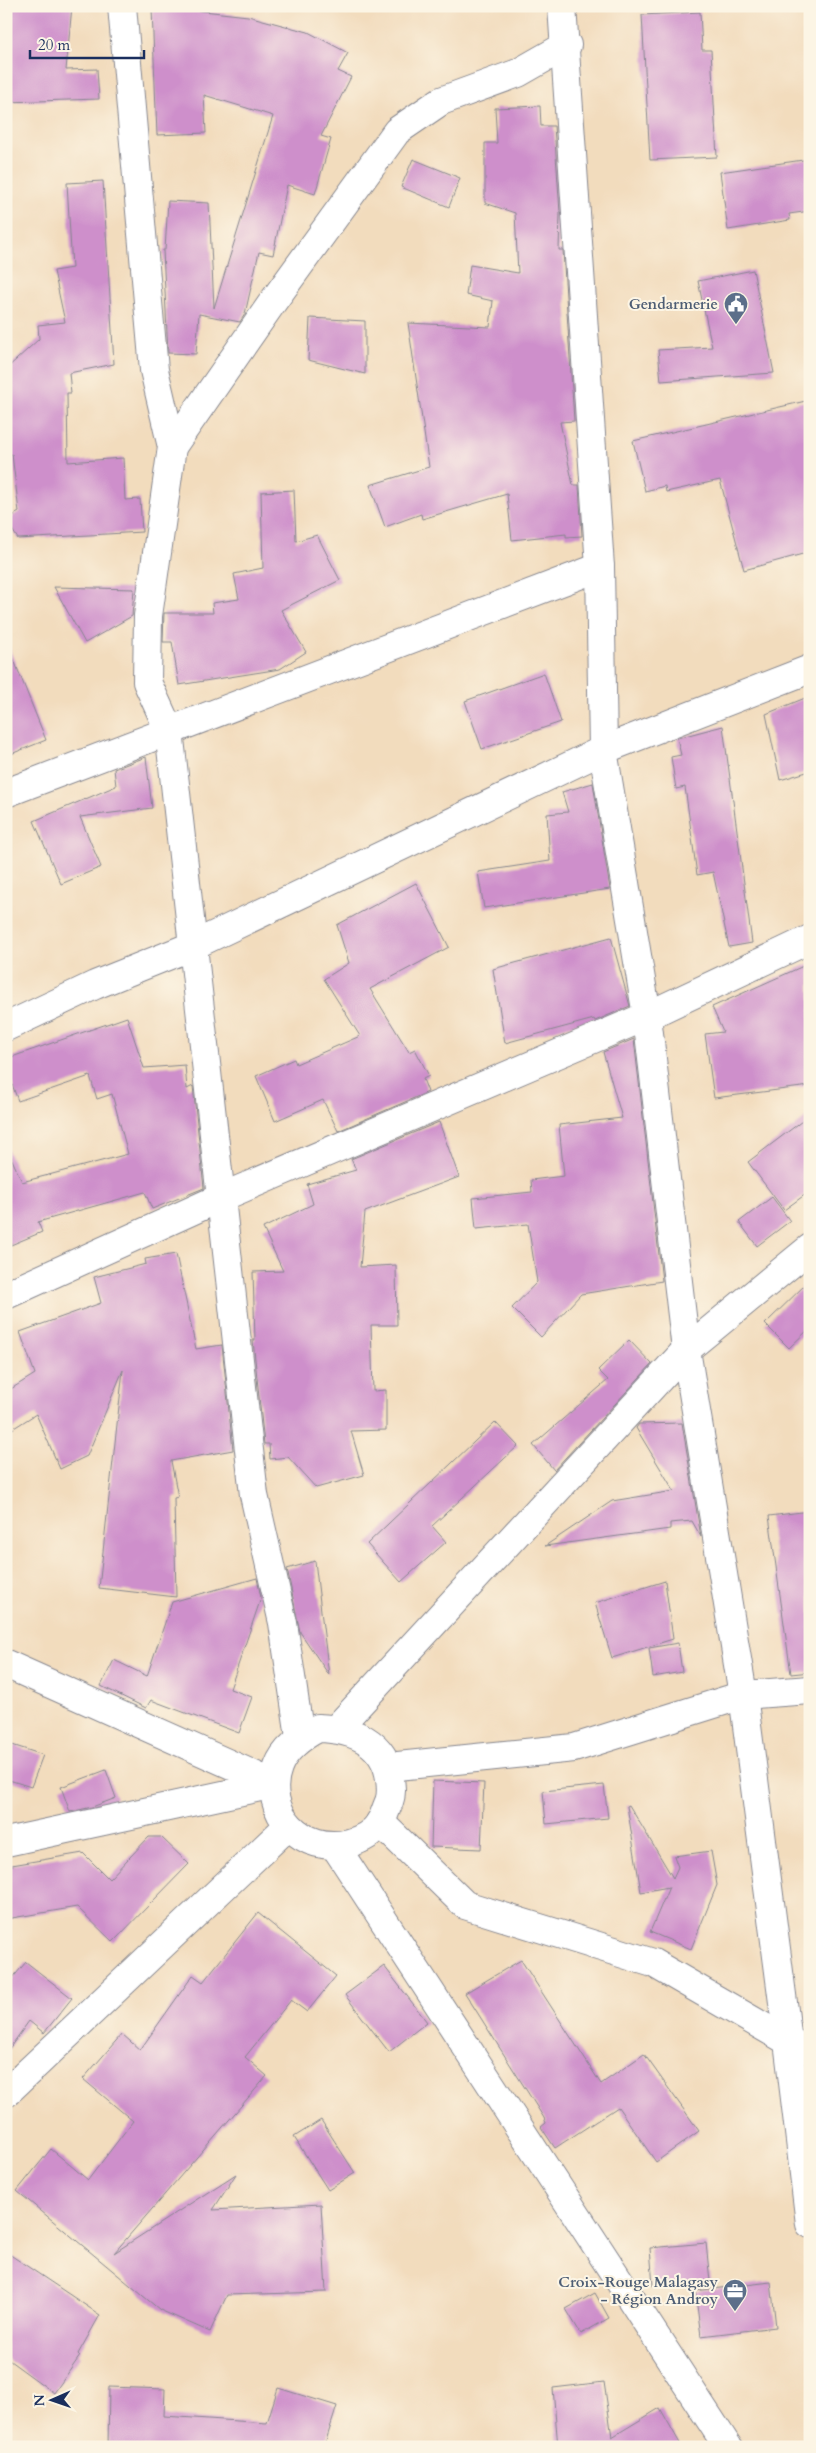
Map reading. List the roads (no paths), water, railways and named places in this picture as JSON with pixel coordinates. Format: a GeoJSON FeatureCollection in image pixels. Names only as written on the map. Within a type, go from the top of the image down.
{"type":"FeatureCollection","features":[{"type":"Feature","properties":{"kind":"street"},"geometry":{"type":"LineString","coordinates":[[122,6],[154,370],[172,447],[148,616],[147,682],[169,730],[254,1495],[283,1623],[300,1737]]}},
{"type":"Feature","properties":{"kind":"street"},"geometry":{"type":"LineString","coordinates":[[562,6],[567,45],[600,567],[603,750],[647,1016],[686,1350],[799,2045],[810,2224]]}},
{"type":"Feature","properties":{"kind":"street"},"geometry":{"type":"LineString","coordinates":[[172,447],[272,303],[397,131],[441,101],[518,73],[567,45]]}},
{"type":"Feature","properties":{"kind":"street"},"geometry":{"type":"LineString","coordinates":[[6,793],[600,567]]}},
{"type":"Feature","properties":{"kind":"street"},"geometry":{"type":"LineString","coordinates":[[6,1027],[95,985],[192,946],[603,750],[810,669]]}},
{"type":"Feature","properties":{"kind":"street"},"geometry":{"type":"LineString","coordinates":[[6,1295],[222,1197],[647,1016],[810,939]]}},
{"type":"Feature","properties":{"kind":"street"},"geometry":{"type":"LineString","coordinates":[[337,1728],[686,1350],[810,1248]]}},
{"type":"Feature","properties":{"kind":"street"},"geometry":{"type":"LineString","coordinates":[[6,1664],[274,1784]]}},
{"type":"Feature","properties":{"kind":"street"},"geometry":{"type":"LineString","coordinates":[[388,1767],[574,1748],[743,1695],[810,1690]]}},
{"type":"Feature","properties":{"kind":"street"},"geometry":{"type":"LineString","coordinates":[[318,1728],[337,1728],[358,1734],[376,1748],[388,1767],[392,1796],[380,1822],[361,1840],[335,1846],[309,1842],[288,1826],[277,1806],[274,1784],[278,1766],[300,1737],[318,1728]]}},
{"type":"Feature","properties":{"kind":"street"},"geometry":{"type":"LineString","coordinates":[[6,1842],[274,1784]]}},
{"type":"Feature","properties":{"kind":"street"},"geometry":{"type":"LineString","coordinates":[[380,1822],[465,1905],[653,1963],[799,2045]]}},
{"type":"Feature","properties":{"kind":"street"},"geometry":{"type":"LineString","coordinates":[[6,2093],[288,1826]]}},
{"type":"Feature","properties":{"kind":"street"},"geometry":{"type":"LineString","coordinates":[[335,1846],[728,2447]]}},
{"type":"Feature","properties":{"kind":"place","name":"Gendarmerie"},"geometry":{"type":"Point","coordinates":[736,325]}},
{"type":"Feature","properties":{"kind":"place","name":"Croix-Rouge Malagasy - Région Androy"},"geometry":{"type":"Point","coordinates":[735,2312]}}]}
